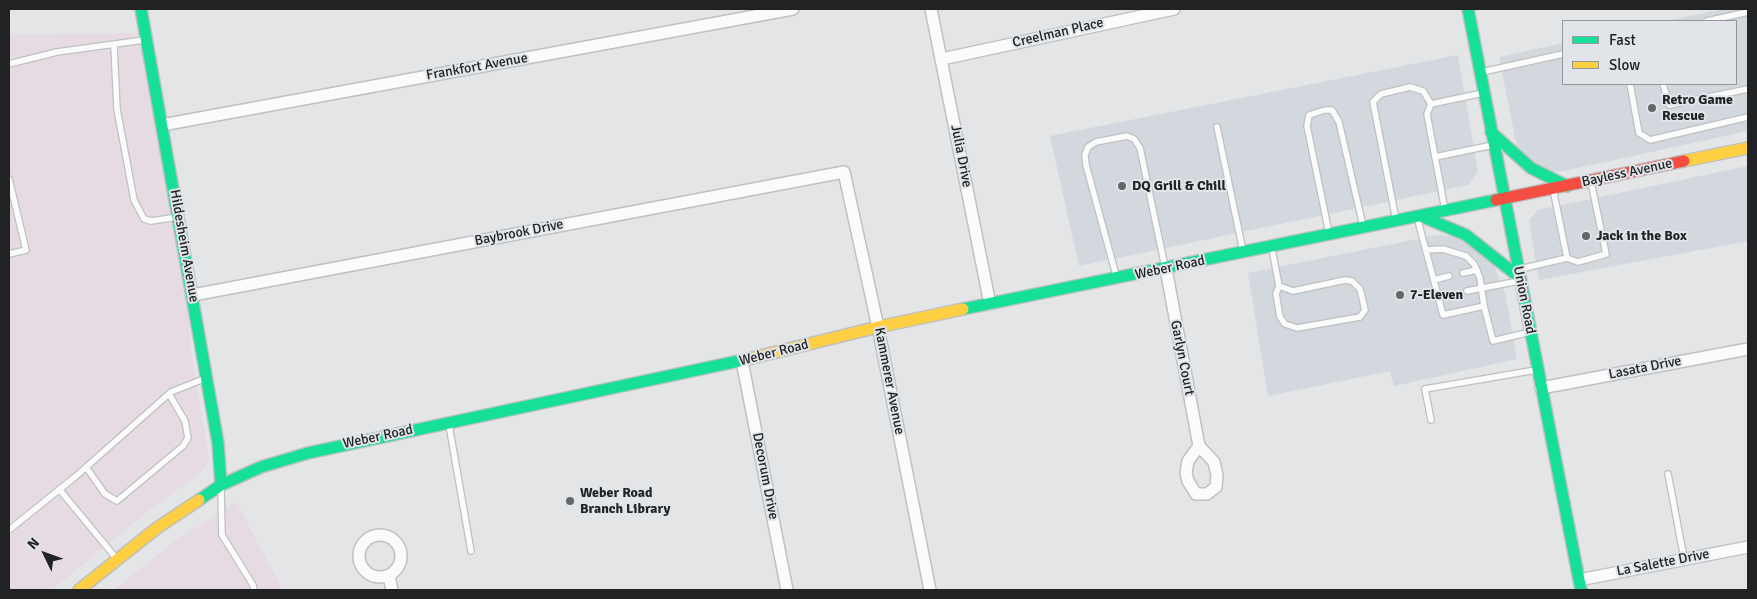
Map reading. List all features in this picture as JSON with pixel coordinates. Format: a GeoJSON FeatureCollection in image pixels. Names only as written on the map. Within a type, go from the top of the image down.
{"type":"FeatureCollection","features":[{"type":"Feature","properties":{"kind":"main road","name":"Hildesheim Avenue"},"geometry":{"type":"LineString","coordinates":[[141,9],[218,443],[221,485]]}},
{"type":"Feature","properties":{"kind":"main road","name":"Union Road"},"geometry":{"type":"LineString","coordinates":[[1468,9],[1490,132],[1505,199],[1580,585]]}},
{"type":"Feature","properties":{"kind":"main road"},"geometry":{"type":"LineString","coordinates":[[1490,132],[1531,168],[1567,186]]}},
{"type":"Feature","properties":{"kind":"main road","name":"Bayless Avenue"},"geometry":{"type":"LineString","coordinates":[[1505,199],[1748,148]]}},
{"type":"Feature","properties":{"kind":"main road","name":"Weber Road"},"geometry":{"type":"LineString","coordinates":[[79,590],[184,508],[221,485],[261,467],[308,453],[742,361],[878,327],[1505,199]]}},
{"type":"Feature","properties":{"kind":"main road"},"geometry":{"type":"LineString","coordinates":[[1419,217],[1466,235],[1519,276]]}},
{"type":"Feature","properties":{"kind":"street","name":"Frankfort Avenue"},"geometry":{"type":"LineString","coordinates":[[162,125],[793,9]]}},
{"type":"Feature","properties":{"kind":"street","name":"Julia Drive"},"geometry":{"type":"LineString","coordinates":[[931,9],[990,304]]}},
{"type":"Feature","properties":{"kind":"street","name":"Creelman Place"},"geometry":{"type":"LineString","coordinates":[[942,59],[1174,9]]}},
{"type":"Feature","properties":{"kind":"street","name":"Baybrook Drive"},"geometry":{"type":"LineString","coordinates":[[193,295],[844,172]]}},
{"type":"Feature","properties":{"kind":"street","name":"Kammerer Avenue"},"geometry":{"type":"LineString","coordinates":[[844,172],[878,327],[930,590]]}},
{"type":"Feature","properties":{"kind":"street","name":"Garlyn Court"},"geometry":{"type":"LineString","coordinates":[[1166,269],[1199,446]]}},
{"type":"Feature","properties":{"kind":"street","name":"Lasata Drive"},"geometry":{"type":"LineString","coordinates":[[1541,388],[1748,349]]}},
{"type":"Feature","properties":{"kind":"street","name":"Decorum Drive"},"geometry":{"type":"LineString","coordinates":[[742,361],[788,590]]}},
{"type":"Feature","properties":{"kind":"street","name":"La Salette Drive"},"geometry":{"type":"LineString","coordinates":[[1580,585],[1684,558],[1748,547]]}},
{"type":"Feature","properties":{"kind":"street"},"geometry":{"type":"LineString","coordinates":[[389,576],[392,590]]}},
{"type":"Feature","properties":{"kind":"lane"},"geometry":{"type":"LineString","coordinates":[[1712,20],[1748,12]]}},
{"type":"Feature","properties":{"kind":"lane"},"geometry":{"type":"LineString","coordinates":[[9,64],[57,52],[146,39]]}},
{"type":"Feature","properties":{"kind":"lane"},"geometry":{"type":"LineString","coordinates":[[114,45],[116,109],[134,200],[144,219],[151,221],[179,217]]}},
{"type":"Feature","properties":{"kind":"lane"},"geometry":{"type":"LineString","coordinates":[[1480,72],[1562,54]]}},
{"type":"Feature","properties":{"kind":"lane"},"geometry":{"type":"LineString","coordinates":[[1630,85],[1639,133],[1650,140],[1748,116]]}},
{"type":"Feature","properties":{"kind":"lane"},"geometry":{"type":"LineString","coordinates":[[1663,85],[1669,105],[1748,89]]}},
{"type":"Feature","properties":{"kind":"lane"},"geometry":{"type":"LineString","coordinates":[[1397,222],[1373,102],[1381,94],[1410,87],[1423,91],[1431,104],[1428,114],[1445,212]]}},
{"type":"Feature","properties":{"kind":"lane"},"geometry":{"type":"LineString","coordinates":[[1431,104],[1483,93]]}},
{"type":"Feature","properties":{"kind":"lane"},"geometry":{"type":"LineString","coordinates":[[1329,235],[1306,126],[1309,115],[1325,110],[1332,110],[1339,122],[1364,228]]}},
{"type":"Feature","properties":{"kind":"lane"},"geometry":{"type":"LineString","coordinates":[[1217,127],[1243,253]]}},
{"type":"Feature","properties":{"kind":"lane"},"geometry":{"type":"LineString","coordinates":[[1117,278],[1086,165],[1085,154],[1088,147],[1096,142],[1127,136],[1134,139],[1140,148],[1166,269]]}},
{"type":"Feature","properties":{"kind":"lane"},"geometry":{"type":"LineString","coordinates":[[1435,157],[1493,145]]}},
{"type":"Feature","properties":{"kind":"lane"},"geometry":{"type":"LineString","coordinates":[[9,179],[26,250],[9,254]]}},
{"type":"Feature","properties":{"kind":"lane"},"geometry":{"type":"LineString","coordinates":[[1468,291],[1519,276],[1566,258],[1578,262],[1606,254],[1590,181]]}},
{"type":"Feature","properties":{"kind":"lane"},"geometry":{"type":"LineString","coordinates":[[1553,189],[1566,258]]}},
{"type":"Feature","properties":{"kind":"lane"},"geometry":{"type":"LineString","coordinates":[[1419,217],[1443,315],[1484,306]]}},
{"type":"Feature","properties":{"kind":"lane"},"geometry":{"type":"LineString","coordinates":[[1272,247],[1280,286],[1276,294],[1280,317],[1290,327],[1296,328],[1360,317],[1365,310],[1360,289],[1352,281],[1345,280],[1293,291],[1280,286]]}},
{"type":"Feature","properties":{"kind":"lane"},"geometry":{"type":"LineString","coordinates":[[1426,250],[1443,249],[1455,251],[1466,256],[1477,270],[1493,342],[1530,332]]}},
{"type":"Feature","properties":{"kind":"lane"},"geometry":{"type":"LineString","coordinates":[[1463,273],[1477,270]]}},
{"type":"Feature","properties":{"kind":"lane"},"geometry":{"type":"LineString","coordinates":[[1434,280],[1449,276]]}},
{"type":"Feature","properties":{"kind":"lane"},"geometry":{"type":"LineString","coordinates":[[1438,298],[1454,294]]}},
{"type":"Feature","properties":{"kind":"lane"},"geometry":{"type":"LineString","coordinates":[[1432,420],[1425,388],[1538,370]]}},
{"type":"Feature","properties":{"kind":"lane"},"geometry":{"type":"LineString","coordinates":[[9,530],[86,467],[169,394],[206,378]]}},
{"type":"Feature","properties":{"kind":"lane"},"geometry":{"type":"LineString","coordinates":[[86,467],[105,494],[117,501],[183,446],[188,438],[185,421],[169,394]]}},
{"type":"Feature","properties":{"kind":"lane"},"geometry":{"type":"LineString","coordinates":[[448,423],[471,551]]}},
{"type":"Feature","properties":{"kind":"lane"},"geometry":{"type":"LineString","coordinates":[[1668,474],[1684,558]]}},
{"type":"Feature","properties":{"kind":"lane"},"geometry":{"type":"LineString","coordinates":[[221,485],[222,536],[253,585],[254,590]]}},
{"type":"Feature","properties":{"kind":"lane"},"geometry":{"type":"LineString","coordinates":[[59,489],[117,559]]}},
{"type":"Feature","properties":{"kind":"shaded area"},"geometry":{"type":"Polygon","coordinates":[[[1724,9],[1748,9],[1748,131],[1559,172],[1544,170],[1517,147],[1499,57],[1562,43],[1562,85],[1737,85],[1737,20],[1671,20],[1724,9]]]}},
{"type":"Feature","properties":{"kind":"shaded area"},"geometry":{"type":"Polygon","coordinates":[[[138,33],[188,299],[191,351],[209,458],[204,469],[193,479],[157,504],[52,590],[9,590],[9,35],[138,33]]]}},
{"type":"Feature","properties":{"kind":"shaded area"},"geometry":{"type":"Polygon","coordinates":[[[1458,55],[1478,172],[1468,185],[1079,266],[1050,136],[1458,55]]]}},
{"type":"Feature","properties":{"kind":"shaded area"},"geometry":{"type":"Polygon","coordinates":[[[1748,166],[1748,241],[1539,280],[1529,220],[1538,210],[1748,166]]]}},
{"type":"Feature","properties":{"kind":"shaded area"},"geometry":{"type":"Polygon","coordinates":[[[1438,235],[1452,237],[1472,245],[1494,266],[1505,293],[1517,359],[1394,386],[1390,371],[1268,396],[1248,273],[1438,235]]]}},
{"type":"Feature","properties":{"kind":"shaded area"},"geometry":{"type":"Polygon","coordinates":[[[236,502],[283,590],[114,590],[174,542],[236,502]]]}},
{"type":"Feature","properties":{"kind":"traffic: fast"},"geometry":{"type":"LineString","coordinates":[[141,9],[218,443],[221,485]]}},
{"type":"Feature","properties":{"kind":"traffic: fast"},"geometry":{"type":"LineString","coordinates":[[1468,9],[1581,590]]}},
{"type":"Feature","properties":{"kind":"traffic: fast"},"geometry":{"type":"LineString","coordinates":[[1491,132],[1531,168],[1567,186]]}},
{"type":"Feature","properties":{"kind":"traffic: fast"},"geometry":{"type":"LineString","coordinates":[[963,309],[1496,200]]}},
{"type":"Feature","properties":{"kind":"traffic: fast"},"geometry":{"type":"LineString","coordinates":[[1421,216],[1466,235],[1519,277]]}},
{"type":"Feature","properties":{"kind":"traffic: fast"},"geometry":{"type":"LineString","coordinates":[[199,500],[221,485],[261,467],[308,453],[748,359]]}},
{"type":"Feature","properties":{"kind":"traffic: slow"},"geometry":{"type":"LineString","coordinates":[[1684,161],[1748,148]]}},
{"type":"Feature","properties":{"kind":"traffic: slow"},"geometry":{"type":"LineString","coordinates":[[748,359],[878,327],[963,309]]}},
{"type":"Feature","properties":{"kind":"traffic: slow"},"geometry":{"type":"LineString","coordinates":[[79,590],[157,528],[199,500]]}},
{"type":"Feature","properties":{"kind":"traffic: jam"},"geometry":{"type":"LineString","coordinates":[[1496,200],[1684,161]]}},
{"type":"Feature","properties":{"kind":"place","name":"Retro Game Rescue"},"geometry":{"type":"Point","coordinates":[1652,108]}},
{"type":"Feature","properties":{"kind":"place","name":"DQ Grill & Chill"},"geometry":{"type":"Point","coordinates":[1122,186]}},
{"type":"Feature","properties":{"kind":"place","name":"Jack in the Box"},"geometry":{"type":"Point","coordinates":[1586,236]}},
{"type":"Feature","properties":{"kind":"place","name":"7-Eleven"},"geometry":{"type":"Point","coordinates":[1400,295]}},
{"type":"Feature","properties":{"kind":"place","name":"Weber Road Branch Library"},"geometry":{"type":"Point","coordinates":[570,501]}}]}
